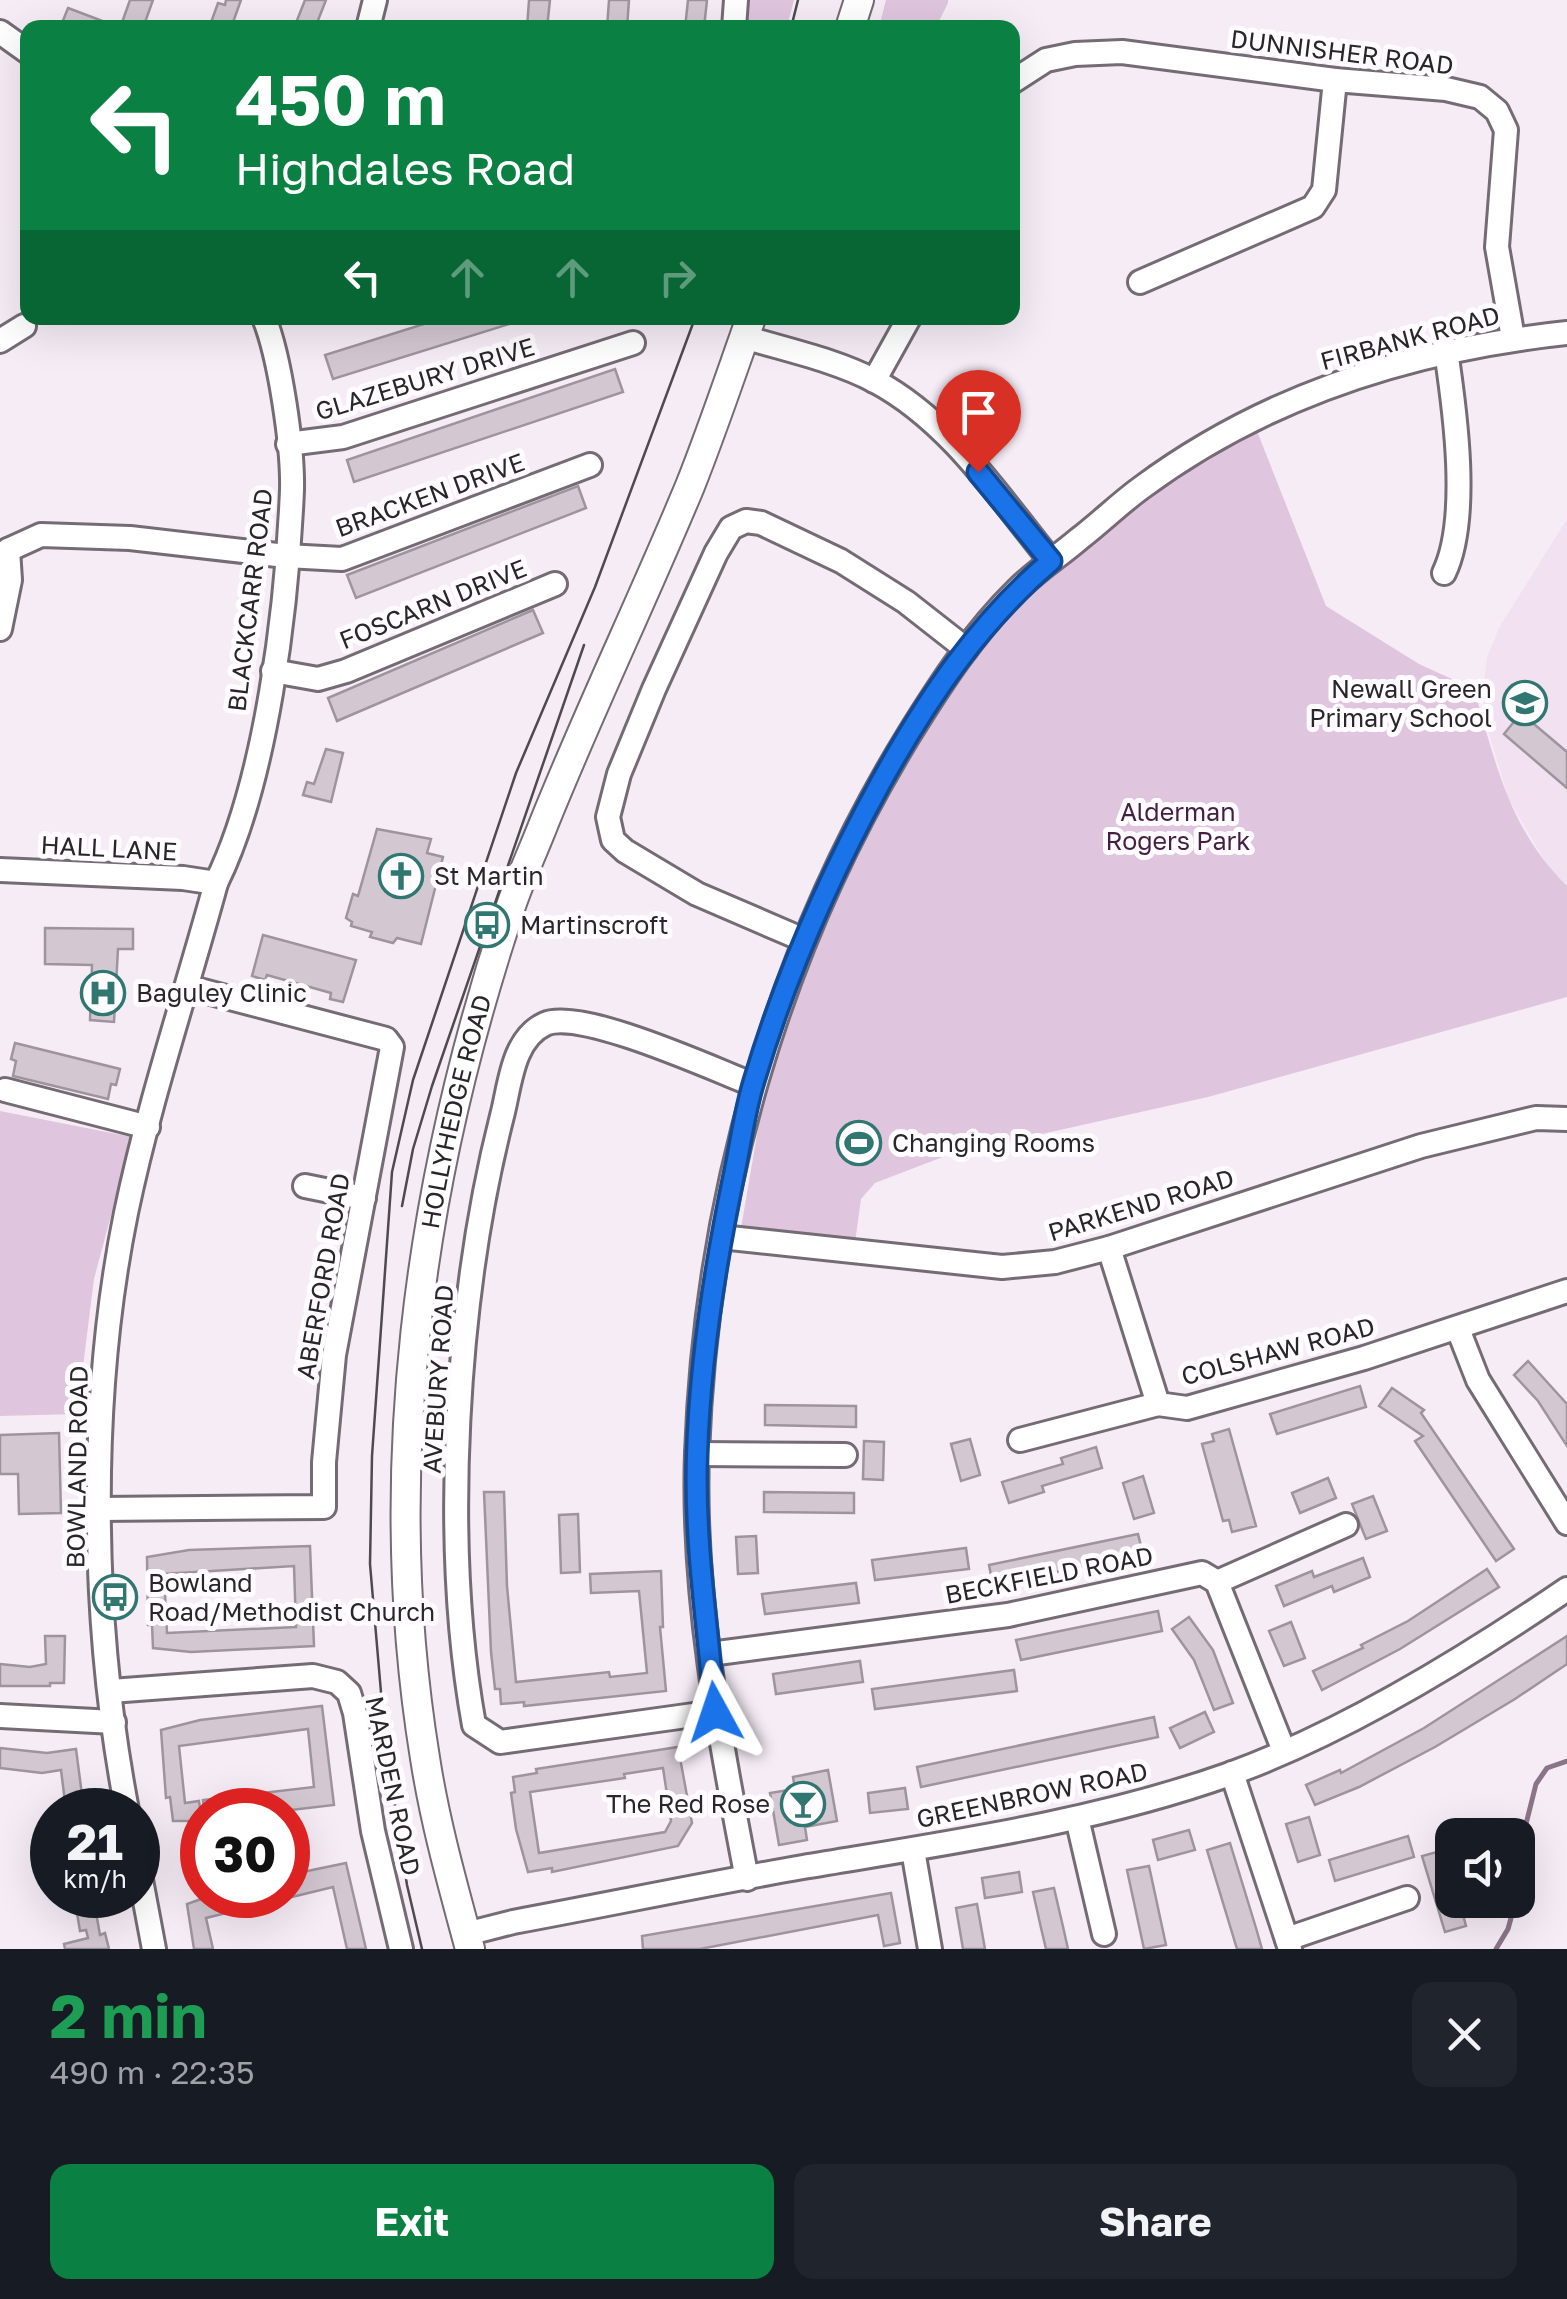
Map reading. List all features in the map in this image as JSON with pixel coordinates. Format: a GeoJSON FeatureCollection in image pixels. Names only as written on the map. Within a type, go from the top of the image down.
{"type":"FeatureCollection","features":[{"type":"Feature","properties":{"kind":"street","name":"DUNNISHER ROAD"},"geometry":{"type":"LineString","coordinates":[[1020,77],[1046,60],[1122,52],[1335,80],[1446,89],[1480,97],[1497,111],[1506,130],[1497,247],[1513,338]]}},
{"type":"Feature","properties":{"kind":"street"},"geometry":{"type":"LineString","coordinates":[[1140,282],[1313,207],[1324,190],[1335,80]]}},
{"type":"Feature","properties":{"kind":"street","name":"BLACKCARR ROAD"},"geometry":{"type":"LineString","coordinates":[[216,883],[232,850],[257,754],[273,671],[286,556],[292,486],[271,325]]}},
{"type":"Feature","properties":{"kind":"street"},"geometry":{"type":"LineString","coordinates":[[874,381],[905,325]]}},
{"type":"Feature","properties":{"kind":"street"},"geometry":{"type":"LineString","coordinates":[[0,341],[24,326]]}},
{"type":"Feature","properties":{"kind":"street"},"geometry":{"type":"LineString","coordinates":[[747,328],[874,381],[920,410],[955,443],[1051,561]]}},
{"type":"Feature","properties":{"kind":"street","name":"HOLLYHEDGE ROAD"},"geometry":{"type":"LineString","coordinates":[[468,1942],[425,1762],[417,1709],[409,1591],[407,1453],[425,1246],[464,1055],[507,916],[602,683],[691,484],[747,328]]}},
{"type":"Feature","properties":{"kind":"street","name":"FIRBANK ROAD"},"geometry":{"type":"LineString","coordinates":[[747,1878],[715,1712],[700,1565],[697,1454],[704,1341],[752,1084],[804,940],[856,828],[894,758],[966,649],[1017,590],[1139,489],[1196,450],[1263,413],[1343,380],[1446,351],[1513,338],[1567,333]]}},
{"type":"Feature","properties":{"kind":"street","name":"GLAZEBURY DRIVE"},"geometry":{"type":"LineString","coordinates":[[288,444],[343,437],[633,343]]}},
{"type":"Feature","properties":{"kind":"street"},"geometry":{"type":"LineString","coordinates":[[1444,573],[1454,553],[1458,434],[1446,351]]}},
{"type":"Feature","properties":{"kind":"street","name":"BRACKEN DRIVE"},"geometry":{"type":"LineString","coordinates":[[4,546],[41,535],[130,538],[342,559],[590,465]]}},
{"type":"Feature","properties":{"kind":"street"},"geometry":{"type":"LineString","coordinates":[[804,940],[698,894],[624,852],[613,840],[608,817],[619,774],[716,553],[732,528],[746,521],[761,523],[841,561],[906,602],[966,649]]}},
{"type":"Feature","properties":{"kind":"street"},"geometry":{"type":"LineString","coordinates":[[0,629],[10,580],[4,546]]}},
{"type":"Feature","properties":{"kind":"street","name":"FOSCARN DRIVE"},"geometry":{"type":"LineString","coordinates":[[273,671],[318,679],[346,671],[555,584]]}},
{"type":"Feature","properties":{"kind":"street","name":"HALL LANE"},"geometry":{"type":"LineString","coordinates":[[0,870],[216,883]]}},
{"type":"Feature","properties":{"kind":"street","name":"BOWLAND ROAD"},"geometry":{"type":"LineString","coordinates":[[124,1788],[111,1691],[99,1508],[108,1338],[126,1214],[216,883]]}},
{"type":"Feature","properties":{"kind":"street","name":"ABERFORD ROAD"},"geometry":{"type":"LineString","coordinates":[[99,1508],[324,1507],[334,1356],[392,1052],[390,1043],[188,987]]}},
{"type":"Feature","properties":{"kind":"street","name":"AVEBURY ROAD"},"geometry":{"type":"LineString","coordinates":[[715,1712],[500,1742],[474,1726],[458,1587],[463,1380],[473,1269],[496,1138],[519,1050],[532,1032],[548,1022],[566,1020],[610,1030],[752,1084]]}},
{"type":"Feature","properties":{"kind":"street"},"geometry":{"type":"LineString","coordinates":[[4,1090],[148,1128]]}},
{"type":"Feature","properties":{"kind":"street","name":"PARKEND ROAD"},"geometry":{"type":"LineString","coordinates":[[721,1237],[1002,1267],[1055,1262],[1421,1146],[1536,1118],[1567,1119]]}},
{"type":"Feature","properties":{"kind":"street"},"geometry":{"type":"LineString","coordinates":[[305,1186],[364,1198]]}},
{"type":"Feature","properties":{"kind":"street","name":"COLSHAW ROAD"},"geometry":{"type":"LineString","coordinates":[[1109,1248],[1158,1404],[1186,1408],[1458,1329],[1567,1291]]}},
{"type":"Feature","properties":{"kind":"street"},"geometry":{"type":"LineString","coordinates":[[1458,1329],[1478,1380],[1567,1523]]}},
{"type":"Feature","properties":{"kind":"street"},"geometry":{"type":"LineString","coordinates":[[1020,1440],[1158,1404]]}},
{"type":"Feature","properties":{"kind":"street"},"geometry":{"type":"LineString","coordinates":[[697,1454],[845,1455]]}},
{"type":"Feature","properties":{"kind":"street"},"geometry":{"type":"LineString","coordinates":[[1284,1751],[1216,1582],[1346,1525]]}},
{"type":"Feature","properties":{"kind":"street","name":"BECKFIELD ROAD"},"geometry":{"type":"LineString","coordinates":[[710,1654],[1008,1615],[1190,1575],[1202,1574],[1216,1582]]}},
{"type":"Feature","properties":{"kind":"street","name":"GREENBROW ROAD"},"geometry":{"type":"LineString","coordinates":[[468,1942],[513,1922],[1077,1818],[1232,1773],[1407,1689],[1490,1642],[1567,1588]]}},
{"type":"Feature","properties":{"kind":"street","name":"MARDEN ROAD"},"geometry":{"type":"LineString","coordinates":[[111,1691],[313,1676],[337,1682],[348,1694],[355,1714],[374,1832],[400,1949]]}},
{"type":"Feature","properties":{"kind":"street"},"geometry":{"type":"LineString","coordinates":[[0,1716],[114,1722]]}},
{"type":"Feature","properties":{"kind":"street"},"geometry":{"type":"LineString","coordinates":[[1232,1773],[1288,1944],[1406,1898]]}},
{"type":"Feature","properties":{"kind":"street"},"geometry":{"type":"LineString","coordinates":[[1077,1818],[1104,1934]]}},
{"type":"Feature","properties":{"kind":"street"},"geometry":{"type":"LineString","coordinates":[[913,1850],[930,1949]]}},
{"type":"Feature","properties":{"kind":"street"},"geometry":{"type":"LineString","coordinates":[[148,1918],[154,1949]]}},
{"type":"Feature","properties":{"kind":"shaded area","name":"Newall Green Primary School"},"geometry":{"type":"Polygon","coordinates":[[[1567,519],[1567,886],[1550,870],[1509,800],[1484,717],[1483,689],[1487,657],[1500,626],[1567,519]]]}},
{"type":"Feature","properties":{"kind":"green space"},"geometry":{"type":"Polygon","coordinates":[[[746,0],[794,0],[789,20],[744,20],[746,0]]]}},
{"type":"Feature","properties":{"kind":"green space"},"geometry":{"type":"Polygon","coordinates":[[[886,0],[948,0],[940,20],[881,20],[886,0]]]}},
{"type":"Feature","properties":{"kind":"green space","name":"Alderman Rogers Park"},"geometry":{"type":"Polygon","coordinates":[[[1255,426],[1326,606],[1419,664],[1474,689],[1498,769],[1518,818],[1531,842],[1567,886],[1567,997],[1208,1097],[948,1155],[875,1183],[861,1199],[855,1243],[741,1228],[765,1088],[817,940],[873,819],[927,724],[978,650],[1050,569],[1169,474],[1255,426]]]}},
{"type":"Feature","properties":{"kind":"green space"},"geometry":{"type":"Polygon","coordinates":[[[0,1111],[132,1137],[94,1279],[77,1414],[0,1416],[0,1111]]]}},
{"type":"Feature","properties":{"kind":"building"},"geometry":{"type":"Polygon","coordinates":[[[130,0],[153,0],[146,20],[123,20],[130,0]]]}},
{"type":"Feature","properties":{"kind":"building"},"geometry":{"type":"Polygon","coordinates":[[[226,0],[241,0],[234,20],[212,20],[218,3],[225,5],[226,0]]]}},
{"type":"Feature","properties":{"kind":"building"},"geometry":{"type":"Polygon","coordinates":[[[305,0],[326,0],[318,20],[297,20],[305,0]]]}},
{"type":"Feature","properties":{"kind":"building"},"geometry":{"type":"Polygon","coordinates":[[[529,0],[550,0],[548,20],[528,20],[529,0]]]}},
{"type":"Feature","properties":{"kind":"building"},"geometry":{"type":"Polygon","coordinates":[[[609,0],[629,0],[628,20],[608,20],[609,0]]]}},
{"type":"Feature","properties":{"kind":"building"},"geometry":{"type":"Polygon","coordinates":[[[688,0],[707,0],[705,20],[686,20],[688,0]]]}},
{"type":"Feature","properties":{"kind":"building"},"geometry":{"type":"Polygon","coordinates":[[[68,8],[100,20],[63,20],[68,8]]]}},
{"type":"Feature","properties":{"kind":"building"},"geometry":{"type":"Polygon","coordinates":[[[421,325],[506,325],[333,379],[325,355],[421,325]]]}},
{"type":"Feature","properties":{"kind":"building"},"geometry":{"type":"Polygon","coordinates":[[[615,369],[623,392],[354,482],[347,460],[615,369]]]}},
{"type":"Feature","properties":{"kind":"building"},"geometry":{"type":"Polygon","coordinates":[[[578,486],[586,508],[356,598],[347,575],[578,486]]]}},
{"type":"Feature","properties":{"kind":"building"},"geometry":{"type":"Polygon","coordinates":[[[533,610],[543,633],[337,721],[328,698],[533,610]]]}},
{"type":"Feature","properties":{"kind":"building","name":"Newall Green Primary School"},"geometry":{"type":"Polygon","coordinates":[[[1521,713],[1567,752],[1567,788],[1504,734],[1521,713]]]}},
{"type":"Feature","properties":{"kind":"building"},"geometry":{"type":"Polygon","coordinates":[[[326,749],[343,753],[331,802],[303,795],[307,782],[314,784],[326,749]]]}},
{"type":"Feature","properties":{"kind":"building","name":"St Martin"},"geometry":{"type":"Polygon","coordinates":[[[377,829],[431,839],[427,853],[443,857],[421,944],[370,937],[372,932],[351,926],[346,918],[353,894],[358,896],[377,829]]]}},
{"type":"Feature","properties":{"kind":"building","name":"Baguley Clinic"},"geometry":{"type":"Polygon","coordinates":[[[45,928],[133,929],[133,949],[118,949],[114,1022],[90,1020],[92,965],[45,964],[45,928]]]}},
{"type":"Feature","properties":{"kind":"building"},"geometry":{"type":"Polygon","coordinates":[[[263,935],[356,960],[343,1002],[330,999],[331,993],[267,975],[265,980],[252,976],[263,935]]]}},
{"type":"Feature","properties":{"kind":"building"},"geometry":{"type":"Polygon","coordinates":[[[15,1043],[120,1069],[116,1085],[111,1084],[108,1099],[13,1076],[16,1061],[11,1059],[15,1043]]]}},
{"type":"Feature","properties":{"kind":"building"},"geometry":{"type":"Polygon","coordinates":[[[1528,1361],[1567,1404],[1567,1446],[1538,1401],[1514,1375],[1528,1361]]]}},
{"type":"Feature","properties":{"kind":"building"},"geometry":{"type":"Polygon","coordinates":[[[1360,1386],[1366,1407],[1277,1434],[1270,1414],[1360,1386]]]}},
{"type":"Feature","properties":{"kind":"building"},"geometry":{"type":"Polygon","coordinates":[[[1392,1388],[1424,1410],[1421,1413],[1514,1549],[1496,1561],[1415,1441],[1423,1436],[1379,1406],[1392,1388]]]}},
{"type":"Feature","properties":{"kind":"building"},"geometry":{"type":"Polygon","coordinates":[[[765,1405],[856,1406],[856,1427],[765,1425],[765,1405]]]}},
{"type":"Feature","properties":{"kind":"building"},"geometry":{"type":"Polygon","coordinates":[[[1229,1429],[1256,1526],[1232,1532],[1229,1520],[1223,1521],[1202,1444],[1214,1441],[1212,1434],[1229,1429]]]}},
{"type":"Feature","properties":{"kind":"building"},"geometry":{"type":"Polygon","coordinates":[[[59,1433],[61,1513],[19,1514],[18,1474],[0,1474],[0,1435],[59,1433]]]}},
{"type":"Feature","properties":{"kind":"building"},"geometry":{"type":"Polygon","coordinates":[[[970,1439],[980,1475],[961,1481],[951,1444],[970,1439]]]}},
{"type":"Feature","properties":{"kind":"building"},"geometry":{"type":"Polygon","coordinates":[[[864,1441],[884,1442],[883,1480],[863,1479],[864,1441]]]}},
{"type":"Feature","properties":{"kind":"building"},"geometry":{"type":"Polygon","coordinates":[[[1096,1447],[1102,1468],[1042,1486],[1044,1492],[1009,1503],[1002,1482],[1063,1464],[1061,1458],[1096,1447]]]}},
{"type":"Feature","properties":{"kind":"building"},"geometry":{"type":"Polygon","coordinates":[[[1143,1476],[1154,1513],[1134,1519],[1123,1483],[1143,1476]]]}},
{"type":"Feature","properties":{"kind":"building"},"geometry":{"type":"Polygon","coordinates":[[[1328,1478],[1336,1498],[1300,1513],[1292,1493],[1328,1478]]]}},
{"type":"Feature","properties":{"kind":"building"},"geometry":{"type":"Polygon","coordinates":[[[484,1492],[504,1492],[516,1682],[609,1672],[610,1677],[647,1673],[639,1591],[591,1593],[590,1574],[661,1571],[660,1627],[666,1691],[524,1706],[524,1702],[501,1704],[500,1689],[495,1689],[491,1652],[484,1492]]]}},
{"type":"Feature","properties":{"kind":"building"},"geometry":{"type":"Polygon","coordinates":[[[764,1492],[854,1493],[854,1513],[764,1512],[764,1492]]]}},
{"type":"Feature","properties":{"kind":"building"},"geometry":{"type":"Polygon","coordinates":[[[1373,1496],[1387,1531],[1366,1539],[1352,1504],[1373,1496]]]}},
{"type":"Feature","properties":{"kind":"building"},"geometry":{"type":"Polygon","coordinates":[[[578,1514],[580,1572],[561,1573],[559,1515],[578,1514]]]}},
{"type":"Feature","properties":{"kind":"building"},"geometry":{"type":"Polygon","coordinates":[[[1138,1534],[1143,1554],[993,1585],[989,1565],[1138,1534]]]}},
{"type":"Feature","properties":{"kind":"building"},"geometry":{"type":"Polygon","coordinates":[[[756,1536],[758,1573],[738,1574],[736,1537],[756,1536]]]}},
{"type":"Feature","properties":{"kind":"building"},"geometry":{"type":"Polygon","coordinates":[[[310,1546],[314,1646],[191,1652],[153,1648],[152,1625],[148,1625],[147,1557],[189,1550],[310,1546]],[[294,1566],[164,1574],[167,1633],[296,1627],[294,1566]]]}},
{"type":"Feature","properties":{"kind":"building"},"geometry":{"type":"Polygon","coordinates":[[[966,1548],[969,1569],[875,1580],[872,1560],[966,1548]]]}},
{"type":"Feature","properties":{"kind":"building"},"geometry":{"type":"Polygon","coordinates":[[[1363,1558],[1370,1577],[1334,1592],[1332,1586],[1284,1606],[1276,1586],[1312,1571],[1314,1577],[1363,1558]]]}},
{"type":"Feature","properties":{"kind":"building"},"geometry":{"type":"Polygon","coordinates":[[[1487,1569],[1499,1587],[1400,1649],[1322,1690],[1313,1671],[1363,1648],[1361,1645],[1408,1621],[1487,1569]]]}},
{"type":"Feature","properties":{"kind":"building"},"geometry":{"type":"Polygon","coordinates":[[[856,1583],[859,1603],[765,1614],[762,1594],[856,1583]]]}},
{"type":"Feature","properties":{"kind":"building"},"geometry":{"type":"Polygon","coordinates":[[[1158,1611],[1162,1631],[1021,1660],[1016,1640],[1158,1611]]]}},
{"type":"Feature","properties":{"kind":"building"},"geometry":{"type":"Polygon","coordinates":[[[1189,1617],[1213,1650],[1233,1703],[1214,1710],[1194,1660],[1172,1629],[1189,1617]]]}},
{"type":"Feature","properties":{"kind":"building"},"geometry":{"type":"Polygon","coordinates":[[[1291,1622],[1305,1658],[1284,1666],[1269,1631],[1291,1622]]]}},
{"type":"Feature","properties":{"kind":"building"},"geometry":{"type":"Polygon","coordinates":[[[45,1636],[65,1636],[64,1683],[0,1686],[0,1664],[46,1664],[45,1636]]]}},
{"type":"Feature","properties":{"kind":"building"},"geometry":{"type":"Polygon","coordinates":[[[1567,1636],[1567,1664],[1515,1699],[1435,1747],[1315,1805],[1306,1785],[1340,1770],[1341,1773],[1424,1728],[1567,1636]]]}},
{"type":"Feature","properties":{"kind":"building"},"geometry":{"type":"Polygon","coordinates":[[[860,1661],[863,1682],[776,1694],[773,1674],[860,1661]]]}},
{"type":"Feature","properties":{"kind":"building"},"geometry":{"type":"Polygon","coordinates":[[[1014,1670],[1017,1691],[875,1709],[872,1689],[1014,1670]]]}},
{"type":"Feature","properties":{"kind":"building"},"geometry":{"type":"Polygon","coordinates":[[[322,1706],[334,1805],[310,1808],[310,1788],[305,1788],[314,1787],[308,1729],[179,1746],[183,1788],[180,1788],[180,1821],[173,1821],[170,1797],[166,1798],[161,1730],[200,1720],[322,1706]]]}},
{"type":"Feature","properties":{"kind":"building"},"geometry":{"type":"Polygon","coordinates":[[[1205,1712],[1214,1732],[1180,1748],[1170,1728],[1205,1712]]]}},
{"type":"Feature","properties":{"kind":"building"},"geometry":{"type":"Polygon","coordinates":[[[1154,1717],[1158,1737],[921,1787],[917,1767],[1154,1717]]]}},
{"type":"Feature","properties":{"kind":"building"},"geometry":{"type":"Polygon","coordinates":[[[678,1747],[692,1823],[678,1846],[552,1872],[552,1868],[528,1872],[511,1793],[515,1792],[513,1777],[537,1773],[536,1769],[678,1747]],[[663,1768],[624,1774],[625,1778],[530,1792],[539,1853],[665,1832],[671,1821],[663,1768]]]}},
{"type":"Feature","properties":{"kind":"building"},"geometry":{"type":"Polygon","coordinates":[[[0,1748],[47,1753],[76,1749],[81,1788],[63,1788],[61,1770],[42,1773],[0,1768],[0,1748]]]}},
{"type":"Feature","properties":{"kind":"building","name":"The Red Rose"},"geometry":{"type":"Polygon","coordinates":[[[828,1770],[837,1821],[805,1827],[807,1840],[779,1845],[770,1793],[795,1789],[793,1777],[828,1770]]]}},
{"type":"Feature","properties":{"kind":"building"},"geometry":{"type":"Polygon","coordinates":[[[905,1788],[908,1809],[870,1813],[868,1793],[905,1788]]]}},
{"type":"Feature","properties":{"kind":"building"},"geometry":{"type":"Polygon","coordinates":[[[1309,1817],[1320,1855],[1298,1862],[1286,1824],[1309,1817]]]}},
{"type":"Feature","properties":{"kind":"building"},"geometry":{"type":"Polygon","coordinates":[[[1189,1830],[1195,1850],[1158,1860],[1153,1840],[1189,1830]]]}},
{"type":"Feature","properties":{"kind":"building"},"geometry":{"type":"Polygon","coordinates":[[[1408,1836],[1414,1857],[1335,1881],[1329,1860],[1408,1836]]]}},
{"type":"Feature","properties":{"kind":"building"},"geometry":{"type":"Polygon","coordinates":[[[1230,1843],[1262,1949],[1237,1949],[1207,1850],[1230,1843]]]}},
{"type":"Feature","properties":{"kind":"building"},"geometry":{"type":"Polygon","coordinates":[[[1435,1852],[1435,1899],[1422,1856],[1435,1852]]]}},
{"type":"Feature","properties":{"kind":"building"},"geometry":{"type":"Polygon","coordinates":[[[346,1863],[366,1949],[347,1949],[333,1887],[310,1893],[310,1870],[346,1863]]]}},
{"type":"Feature","properties":{"kind":"building"},"geometry":{"type":"Polygon","coordinates":[[[1149,1866],[1166,1945],[1144,1949],[1127,1870],[1149,1866]]]}},
{"type":"Feature","properties":{"kind":"building"},"geometry":{"type":"Polygon","coordinates":[[[1019,1872],[1022,1892],[985,1898],[982,1878],[1019,1872]]]}},
{"type":"Feature","properties":{"kind":"building"},"geometry":{"type":"Polygon","coordinates":[[[1054,1888],[1068,1949],[1046,1949],[1041,1928],[1033,1892],[1054,1888]]]}},
{"type":"Feature","properties":{"kind":"building"},"geometry":{"type":"Polygon","coordinates":[[[891,1893],[900,1943],[884,1946],[878,1915],[700,1949],[643,1949],[642,1936],[891,1893]]]}},
{"type":"Feature","properties":{"kind":"building"},"geometry":{"type":"Polygon","coordinates":[[[977,1904],[985,1949],[963,1949],[956,1908],[977,1904]]]}},
{"type":"Feature","properties":{"kind":"building"},"geometry":{"type":"Polygon","coordinates":[[[78,1918],[97,1918],[100,1935],[105,1933],[109,1949],[65,1949],[64,1944],[88,1938],[86,1930],[80,1931],[78,1918]]]}},
{"type":"Feature","properties":{"kind":"building"},"geometry":{"type":"Polygon","coordinates":[[[189,1918],[206,1918],[213,1949],[194,1949],[189,1918]]]}},
{"type":"Feature","properties":{"kind":"building"},"geometry":{"type":"Polygon","coordinates":[[[1441,1918],[1464,1918],[1466,1926],[1445,1932],[1441,1918]]]}},
{"type":"Feature","properties":{"kind":"waterway"},"geometry":{"type":"LineString","coordinates":[[1528,1818],[1536,1784],[1547,1768],[1567,1761]]}},
{"type":"Feature","properties":{"kind":"waterway"},"geometry":{"type":"LineString","coordinates":[[1496,1949],[1511,1918]]}},
{"type":"Feature","properties":{"kind":"tram line"},"geometry":{"type":"LineString","coordinates":[[793,20],[798,0]]}},
{"type":"Feature","properties":{"kind":"tram line"},"geometry":{"type":"LineString","coordinates":[[422,1949],[407,1885],[385,1739],[370,1564],[372,1456],[392,1172],[413,1080],[516,773],[595,587],[692,325]]}},
{"type":"Feature","properties":{"kind":"tram line"},"geometry":{"type":"LineString","coordinates":[[402,1206],[413,1149],[432,1086],[584,645]]}},
{"type":"Feature","properties":{"kind":"place","name":"Newall Green Primary School"},"geometry":{"type":"Point","coordinates":[1525,703]}},
{"type":"Feature","properties":{"kind":"place","name":"St Martin"},"geometry":{"type":"Point","coordinates":[401,876]}},
{"type":"Feature","properties":{"kind":"place","name":"Martinscroft"},"geometry":{"type":"Point","coordinates":[487,925]}},
{"type":"Feature","properties":{"kind":"place","name":"Baguley Clinic"},"geometry":{"type":"Point","coordinates":[103,993]}},
{"type":"Feature","properties":{"kind":"place","name":"Changing Rooms"},"geometry":{"type":"Point","coordinates":[859,1143]}},
{"type":"Feature","properties":{"kind":"place","name":"Bowland Road/Methodist Church"},"geometry":{"type":"Point","coordinates":[115,1597]}},
{"type":"Feature","properties":{"kind":"place","name":"The Red Rose"},"geometry":{"type":"Point","coordinates":[803,1804]}},
{"type":"Feature","properties":{"kind":"route"},"geometry":{"type":"LineString","coordinates":[[715,1712],[696,1500],[700,1394],[704,1341],[721,1237],[752,1084],[804,940],[856,828],[894,758],[966,649],[1017,590],[1051,561],[978,472]]}}]}
